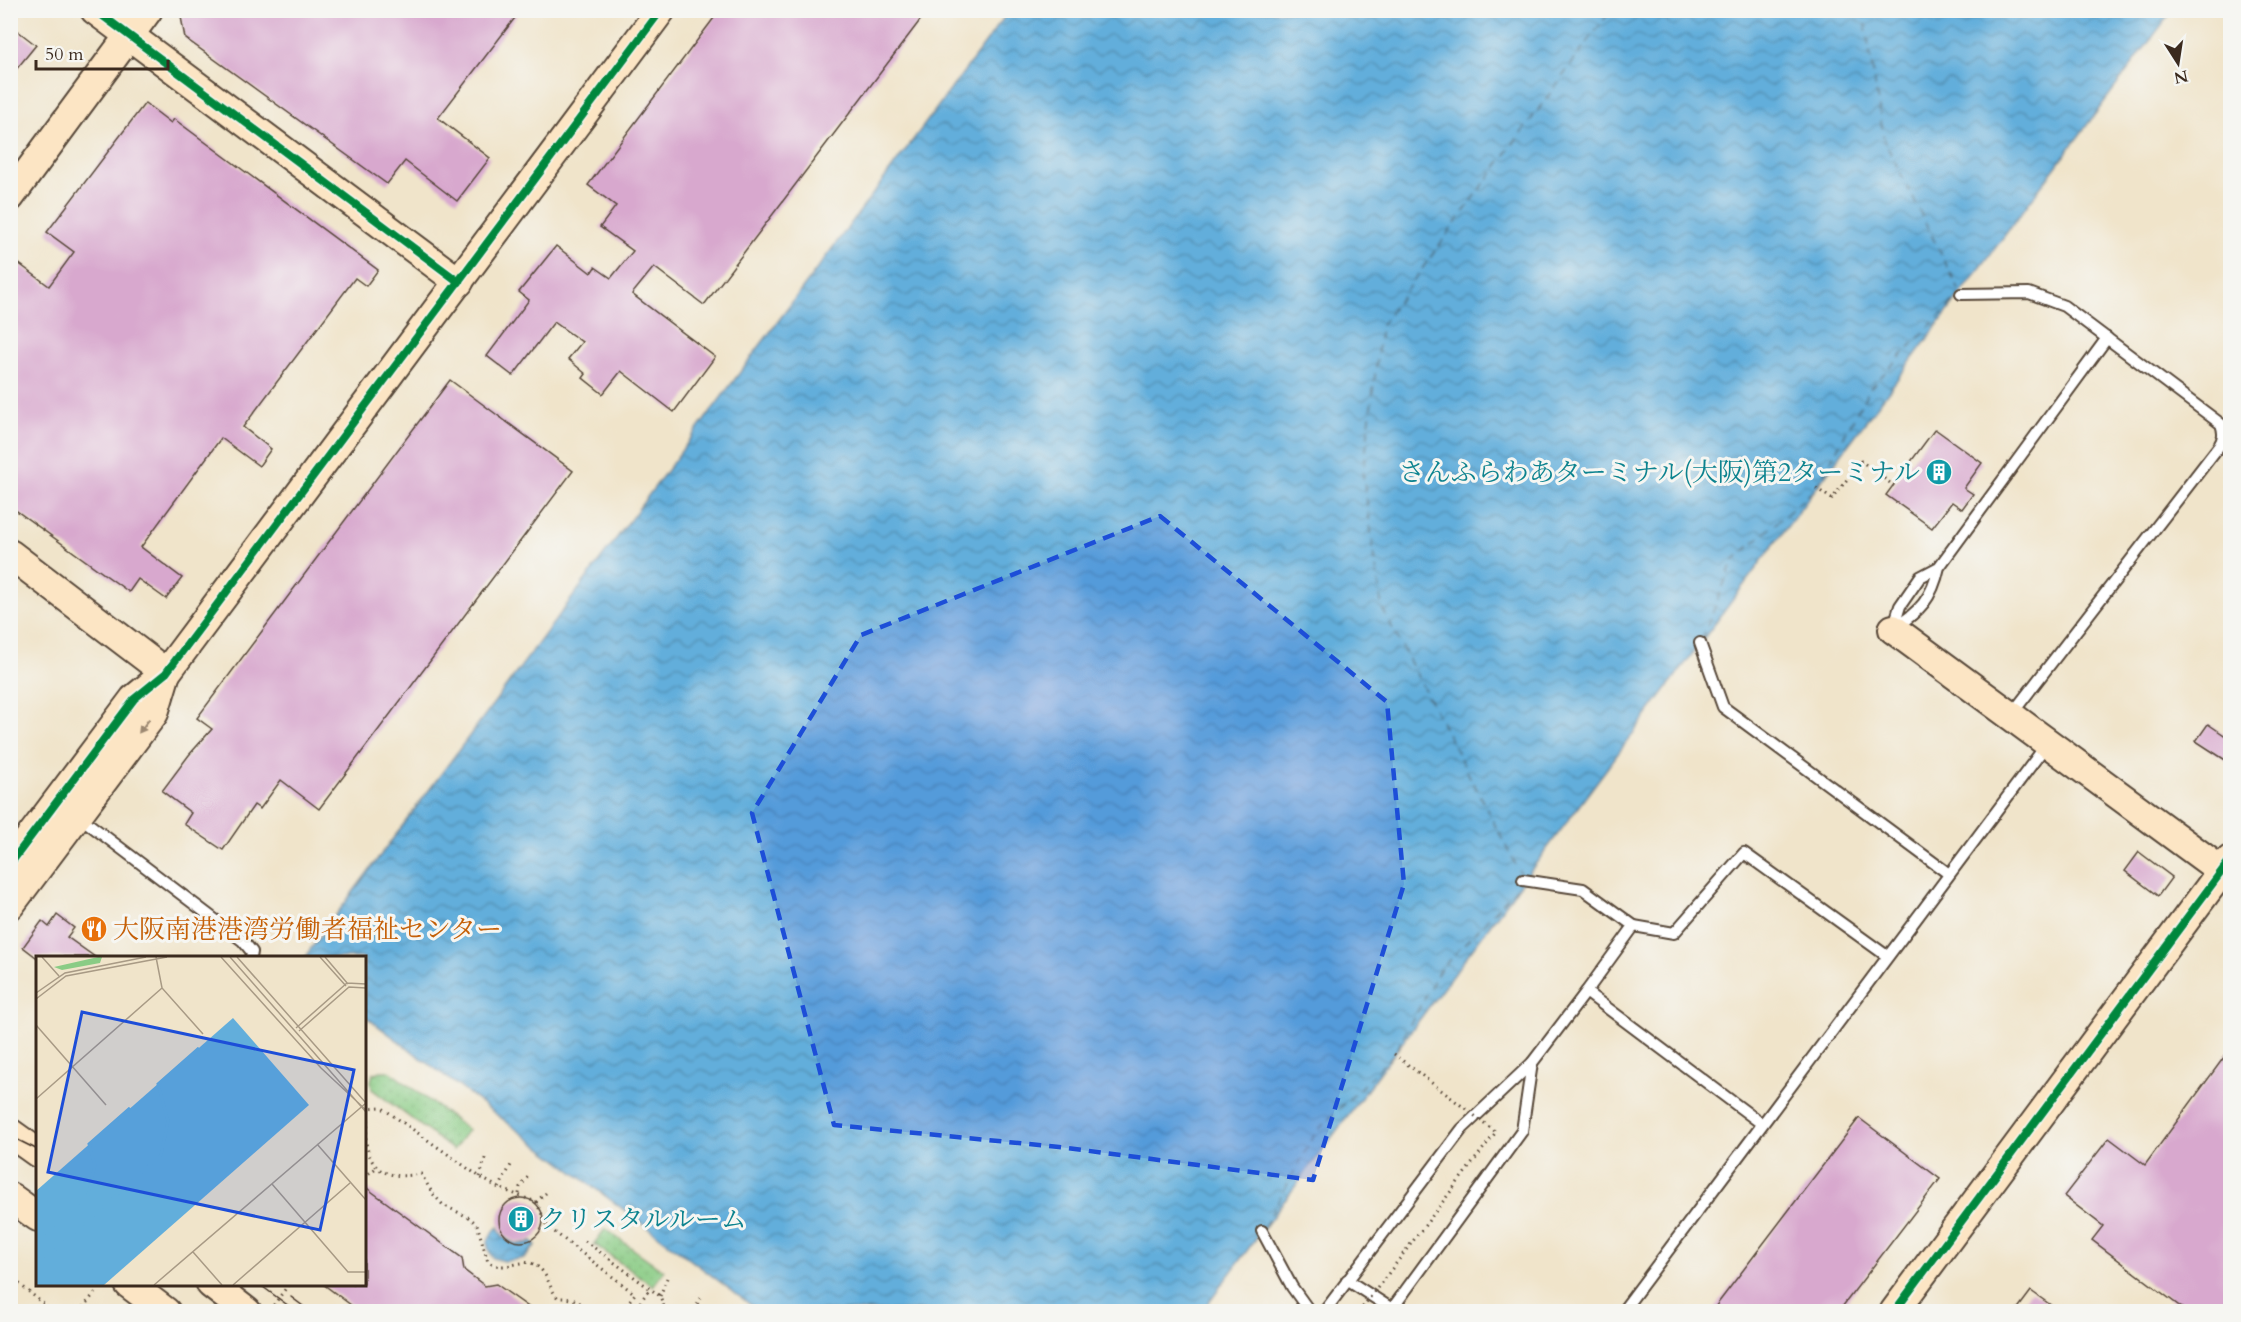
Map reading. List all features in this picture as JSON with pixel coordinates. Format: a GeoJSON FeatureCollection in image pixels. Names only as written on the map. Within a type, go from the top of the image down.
{"type":"FeatureCollection","features":[{"type":"Feature","properties":{"kind":"street"},"geometry":{"type":"LineString","coordinates":[[95,10],[459,282]]}},
{"type":"Feature","properties":{"kind":"street"},"geometry":{"type":"LineString","coordinates":[[10,197],[148,10]]}},
{"type":"Feature","properties":{"kind":"street"},"geometry":{"type":"LineString","coordinates":[[10,864],[67,808],[154,713],[166,673],[661,10]]}},
{"type":"Feature","properties":{"kind":"street"},"geometry":{"type":"LineString","coordinates":[[10,554],[166,673]]}},
{"type":"Feature","properties":{"kind":"street"},"geometry":{"type":"LineString","coordinates":[[1893,629],[2047,744],[2228,869],[1894,1311]]}},
{"type":"Feature","properties":{"kind":"street"},"geometry":{"type":"LineString","coordinates":[[10,905],[67,808]]}},
{"type":"Feature","properties":{"kind":"street"},"geometry":{"type":"LineString","coordinates":[[10,1133],[36,1152]]}},
{"type":"Feature","properties":{"kind":"street"},"geometry":{"type":"LineString","coordinates":[[10,1197],[36,1216]]}},
{"type":"Feature","properties":{"kind":"street"},"geometry":{"type":"LineString","coordinates":[[132,1286],[166,1311]]}},
{"type":"Feature","properties":{"kind":"street"},"geometry":{"type":"LineString","coordinates":[[214,1286],[247,1311]]}},
{"type":"Feature","properties":{"kind":"lane"},"geometry":{"type":"LineString","coordinates":[[1961,294],[2029,293],[2064,306],[2221,424],[2224,431],[2223,440],[2010,716]]}},
{"type":"Feature","properties":{"kind":"lane"},"geometry":{"type":"LineString","coordinates":[[1893,629],[1914,615],[1934,588],[1939,567],[2107,338]]}},
{"type":"Feature","properties":{"kind":"lane"},"geometry":{"type":"LineString","coordinates":[[1893,629],[1900,606],[1920,577],[1939,567]]}},
{"type":"Feature","properties":{"kind":"lane"},"geometry":{"type":"LineString","coordinates":[[1700,643],[1724,707],[1948,874]]}},
{"type":"Feature","properties":{"kind":"lane"},"geometry":{"type":"LineString","coordinates":[[1622,1311],[2047,744]]}},
{"type":"Feature","properties":{"kind":"lane"},"geometry":{"type":"LineString","coordinates":[[67,808],[243,941],[252,952],[251,956]]}},
{"type":"Feature","properties":{"kind":"lane"},"geometry":{"type":"LineString","coordinates":[[1523,880],[1584,889],[1634,926],[1674,933],[1744,853],[1887,956]]}},
{"type":"Feature","properties":{"kind":"lane"},"geometry":{"type":"LineString","coordinates":[[1324,1311],[1462,1128],[1532,1063],[1634,926]]}},
{"type":"Feature","properties":{"kind":"lane"},"geometry":{"type":"LineString","coordinates":[[1586,992],[1762,1124]]}},
{"type":"Feature","properties":{"kind":"lane"},"geometry":{"type":"LineString","coordinates":[[1347,1280],[1392,1309],[1522,1131],[1532,1063]]}},
{"type":"Feature","properties":{"kind":"lane"},"geometry":{"type":"LineString","coordinates":[[1262,1231],[1292,1287],[1310,1311]]}},
{"type":"Feature","properties":{"kind":"path"},"geometry":{"type":"LineString","coordinates":[[1816,488],[1832,499],[1861,461],[1894,486]]}},
{"type":"Feature","properties":{"kind":"path"},"geometry":{"type":"LineString","coordinates":[[1359,1311],[1496,1132],[1394,1054]]}},
{"type":"Feature","properties":{"kind":"path"},"geometry":{"type":"LineString","coordinates":[[366,1107],[381,1107],[480,1177],[499,1188],[536,1202],[548,1227],[635,1293],[620,1311]]}},
{"type":"Feature","properties":{"kind":"path"},"geometry":{"type":"LineString","coordinates":[[366,1112],[368,1122],[366,1133]]}},
{"type":"Feature","properties":{"kind":"path"},"geometry":{"type":"LineString","coordinates":[[366,1143],[368,1154],[376,1167],[390,1175],[421,1174],[443,1205],[477,1224],[488,1262],[501,1266],[522,1262],[534,1264],[544,1274],[550,1288],[558,1298],[573,1299],[584,1305],[587,1311]]}},
{"type":"Feature","properties":{"kind":"path"},"geometry":{"type":"LineString","coordinates":[[480,1177],[486,1155]]}},
{"type":"Feature","properties":{"kind":"path"},"geometry":{"type":"LineString","coordinates":[[499,1188],[511,1165]]}},
{"type":"Feature","properties":{"kind":"path"},"geometry":{"type":"LineString","coordinates":[[366,1175],[376,1167]]}},
{"type":"Feature","properties":{"kind":"path"},"geometry":{"type":"LineString","coordinates":[[519,1194],[520,1187],[528,1177]]}},
{"type":"Feature","properties":{"kind":"path"},"geometry":{"type":"LineString","coordinates":[[536,1202],[546,1193]]}},
{"type":"Feature","properties":{"kind":"path"},"geometry":{"type":"LineString","coordinates":[[546,1219],[560,1212]]}},
{"type":"Feature","properties":{"kind":"path"},"geometry":{"type":"LineString","coordinates":[[585,1241],[660,1296],[666,1311]]}},
{"type":"Feature","properties":{"kind":"path"},"geometry":{"type":"LineString","coordinates":[[10,1276],[53,1311]]}},
{"type":"Feature","properties":{"kind":"path"},"geometry":{"type":"LineString","coordinates":[[660,1296],[668,1278]]}},
{"type":"Feature","properties":{"kind":"path"},"geometry":{"type":"LineString","coordinates":[[269,1311],[288,1286]]}},
{"type":"Feature","properties":{"kind":"path"},"geometry":{"type":"LineString","coordinates":[[633,1311],[650,1290]]}},
{"type":"Feature","properties":{"kind":"path"},"geometry":{"type":"LineString","coordinates":[[72,1304],[80,1311],[95,1293]]}},
{"type":"Feature","properties":{"kind":"path"},"geometry":{"type":"LineString","coordinates":[[694,1309],[701,1298]]}},
{"type":"Feature","properties":{"kind":"highlighted area"},"geometry":{"type":"Polygon","coordinates":[[[1160,516],[1387,702],[1404,884],[1313,1180],[1059,1147],[834,1125],[752,813],[861,635],[1160,516]]]}},
{"type":"Feature","properties":{"kind":"green space"},"geometry":{"type":"Polygon","coordinates":[[[389,1071],[468,1130],[453,1150],[372,1089],[373,1074],[389,1071]]]}},
{"type":"Feature","properties":{"kind":"green space"},"geometry":{"type":"Polygon","coordinates":[[[605,1229],[664,1271],[653,1286],[594,1244],[605,1229]]]}},
{"type":"Feature","properties":{"kind":"water"},"geometry":{"type":"Polygon","coordinates":[[[1009,11],[2172,11],[1202,1311],[759,1311],[366,1017],[366,956],[305,956],[1009,11]]]}},
{"type":"Feature","properties":{"kind":"water"},"geometry":{"type":"Polygon","coordinates":[[[498,1227],[507,1240],[516,1244],[532,1241],[536,1245],[525,1258],[505,1261],[493,1258],[488,1249],[488,1241],[498,1227]]]}},
{"type":"Feature","properties":{"kind":"building"},"geometry":{"type":"Polygon","coordinates":[[[185,10],[521,10],[438,118],[490,158],[457,201],[405,161],[387,184],[185,38],[181,17],[185,10]]]}},
{"type":"Feature","properties":{"kind":"building"},"geometry":{"type":"Polygon","coordinates":[[[720,10],[928,10],[704,305],[654,267],[632,294],[715,357],[674,412],[621,371],[603,394],[583,378],[586,374],[568,359],[582,342],[554,322],[513,376],[487,356],[529,300],[519,292],[556,246],[591,273],[595,267],[611,278],[633,251],[600,227],[616,206],[588,185],[720,10]]]}},
{"type":"Feature","properties":{"kind":"building"},"geometry":{"type":"Polygon","coordinates":[[[10,25],[36,45],[10,77],[10,25]]]}},
{"type":"Feature","properties":{"kind":"building"},"geometry":{"type":"Polygon","coordinates":[[[145,103],[171,123],[174,119],[378,270],[366,286],[355,278],[243,427],[271,449],[259,466],[221,438],[141,547],[182,578],[166,599],[138,579],[129,592],[10,506],[10,257],[49,286],[74,252],[47,232],[145,103]]]}},
{"type":"Feature","properties":{"kind":"building"},"geometry":{"type":"Polygon","coordinates":[[[450,380],[573,471],[319,809],[281,780],[260,809],[254,805],[223,850],[184,824],[191,813],[162,791],[212,729],[197,718],[450,380]]]}},
{"type":"Feature","properties":{"kind":"building","name":"さんふらわあターミナル(大阪)第2ターミナル"},"geometry":{"type":"Polygon","coordinates":[[[1935,429],[1982,463],[1964,488],[1973,494],[1962,509],[1952,502],[1932,528],[1886,495],[1935,429]]]}},
{"type":"Feature","properties":{"kind":"building"},"geometry":{"type":"Polygon","coordinates":[[[2208,724],[2230,739],[2230,763],[2196,741],[2208,724]]]}},
{"type":"Feature","properties":{"kind":"building"},"geometry":{"type":"Polygon","coordinates":[[[2139,852],[2172,877],[2158,896],[2125,871],[2139,852]]]}},
{"type":"Feature","properties":{"kind":"building"},"geometry":{"type":"Polygon","coordinates":[[[57,915],[74,928],[67,937],[94,956],[36,957],[23,947],[42,921],[49,927],[57,915]]]}},
{"type":"Feature","properties":{"kind":"building"},"geometry":{"type":"Polygon","coordinates":[[[2230,1049],[2230,1311],[2186,1311],[2092,1240],[2103,1226],[2064,1196],[2109,1138],[2145,1165],[2230,1049]]]}},
{"type":"Feature","properties":{"kind":"building"},"geometry":{"type":"Polygon","coordinates":[[[1859,1118],[1940,1179],[1839,1311],[1712,1311],[1859,1118]]]}},
{"type":"Feature","properties":{"kind":"building"},"geometry":{"type":"Polygon","coordinates":[[[366,1187],[462,1258],[464,1270],[485,1286],[496,1284],[534,1311],[359,1311],[326,1286],[366,1286],[366,1187]]]}},
{"type":"Feature","properties":{"kind":"building","name":"クリスタルルーム"},"geometry":{"type":"Polygon","coordinates":[[[521,1198],[537,1204],[543,1220],[537,1236],[521,1242],[505,1236],[499,1220],[505,1204],[521,1198]]]}},
{"type":"Feature","properties":{"kind":"building"},"geometry":{"type":"Polygon","coordinates":[[[2031,1291],[2059,1311],[2016,1311],[2031,1291]]]}},
{"type":"Feature","properties":{"kind":"ferry route"},"geometry":{"type":"LineString","coordinates":[[1522,877],[1382,608],[1363,475],[1381,325],[1611,10]]}},
{"type":"Feature","properties":{"kind":"ferry route"},"geometry":{"type":"LineString","coordinates":[[1863,10],[1884,140],[1959,290]]}},
{"type":"Feature","properties":{"kind":"ferry route"},"geometry":{"type":"LineString","coordinates":[[1702,639],[1733,561],[1816,488],[1870,388],[1959,296]]}},
{"type":"Feature","properties":{"kind":"ferry route"},"geometry":{"type":"LineString","coordinates":[[1264,1227],[1316,1132],[1394,1054],[1439,971],[1521,883]]}},
{"type":"Feature","properties":{"kind":"tram line"},"geometry":{"type":"LineString","coordinates":[[10,1136],[36,1149]]}},
{"type":"Feature","properties":{"kind":"tram line"},"geometry":{"type":"LineString","coordinates":[[262,1286],[297,1312]]}},
{"type":"Feature","properties":{"kind":"tram line"},"geometry":{"type":"LineString","coordinates":[[291,1297],[311,1312]]}},
{"type":"Feature","properties":{"kind":"cycle path"},"geometry":{"type":"LineString","coordinates":[[95,10],[459,282]]}},
{"type":"Feature","properties":{"kind":"cycle path"},"geometry":{"type":"LineString","coordinates":[[10,864],[134,699],[166,673],[661,10]]}},
{"type":"Feature","properties":{"kind":"cycle path"},"geometry":{"type":"LineString","coordinates":[[1894,1312],[2230,860]]}},
{"type":"Feature","properties":{"kind":"place","name":"さんふらわあターミナル(大阪)第2ターミナル"},"geometry":{"type":"Point","coordinates":[1939,472]}},
{"type":"Feature","properties":{"kind":"place","name":"大阪南港港湾労働者福祉センター"},"geometry":{"type":"Point","coordinates":[94,929]}},
{"type":"Feature","properties":{"kind":"place","name":"クリスタルルーム"},"geometry":{"type":"Point","coordinates":[521,1219]}}]}
